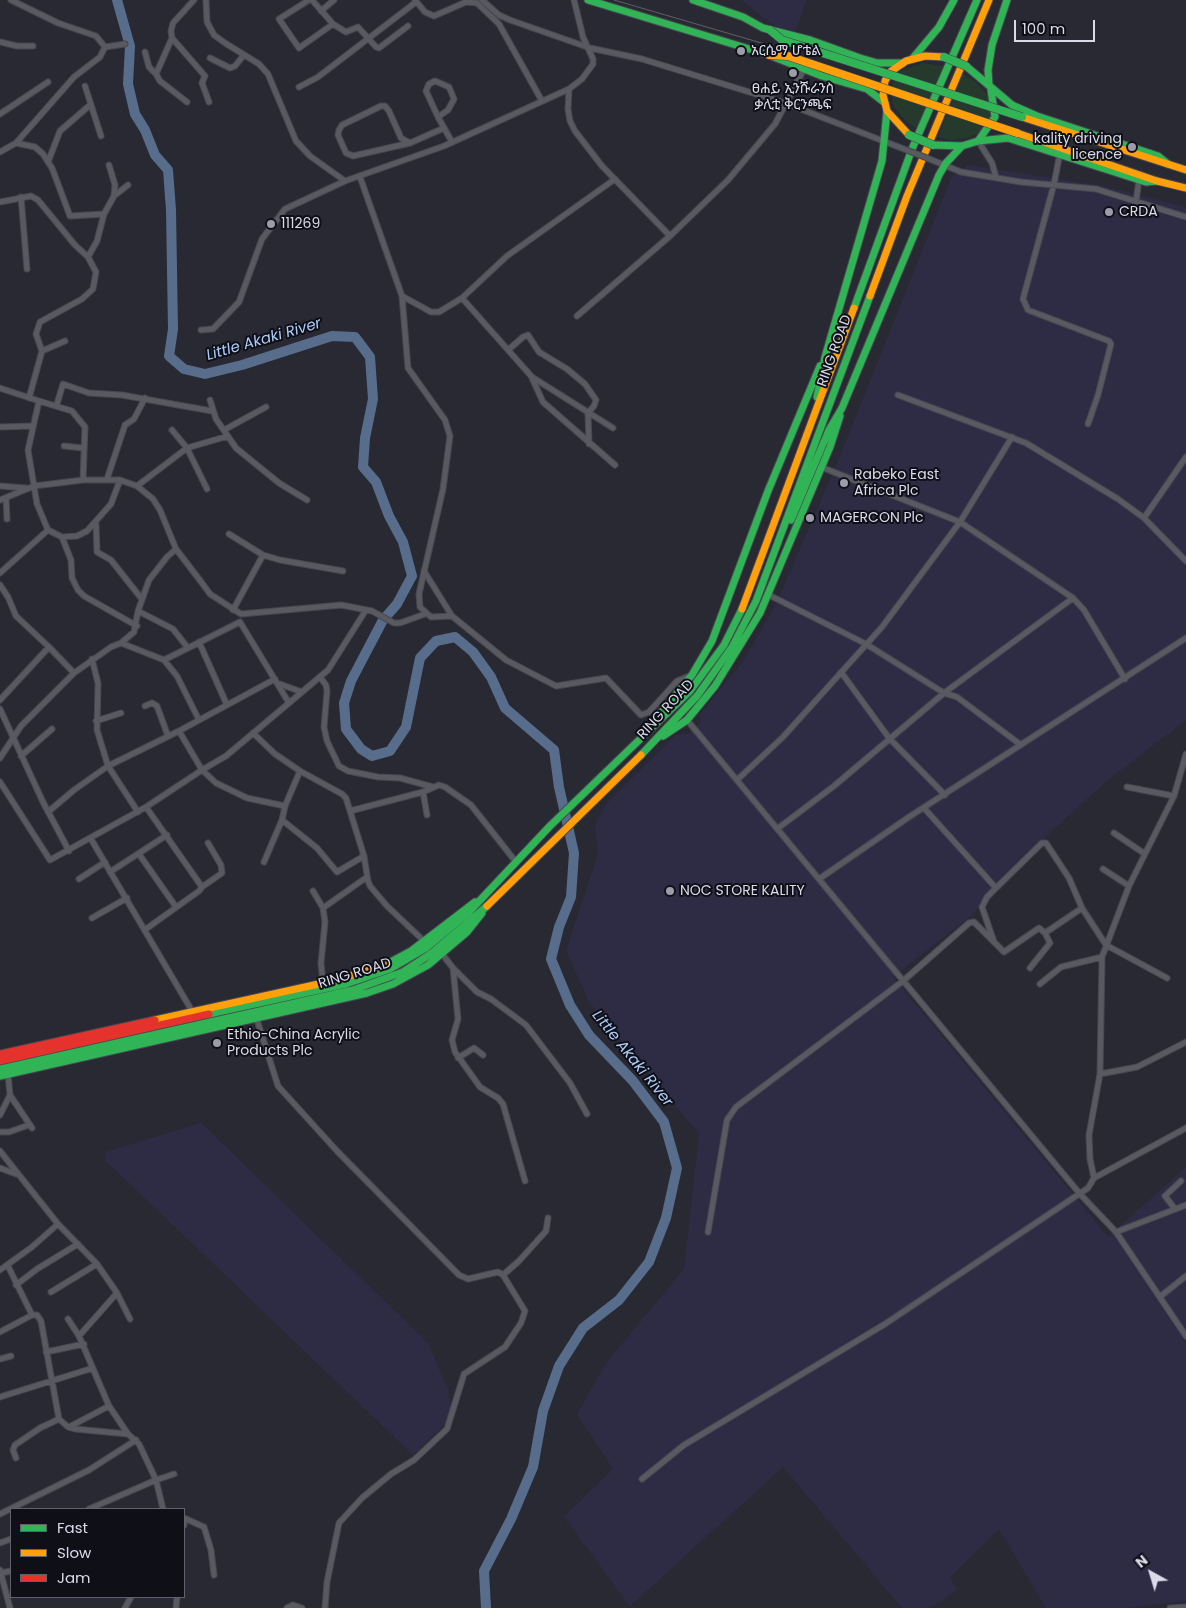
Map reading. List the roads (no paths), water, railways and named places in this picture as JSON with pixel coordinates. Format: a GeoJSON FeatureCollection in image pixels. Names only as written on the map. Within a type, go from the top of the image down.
{"type":"FeatureCollection","features":[{"type":"Feature","properties":{"kind":"main road"},"geometry":{"type":"LineString","coordinates":[[588,0],[769,55],[804,69],[867,89],[886,107],[909,135],[933,145],[962,146],[978,141],[1008,138],[1060,153],[1146,182],[1157,181]]}},
{"type":"Feature","properties":{"kind":"main road"},"geometry":{"type":"LineString","coordinates":[[693,0],[743,17],[770,30],[810,40],[877,63],[903,63]]}},
{"type":"Feature","properties":{"kind":"main road"},"geometry":{"type":"LineString","coordinates":[[914,58],[939,27],[954,0]]}},
{"type":"Feature","properties":{"kind":"main road","name":"RING ROAD"},"geometry":{"type":"LineString","coordinates":[[0,1061],[346,984],[382,972],[406,961],[426,948],[468,912],[550,826],[690,691],[724,645],[736,622],[763,556],[912,149],[976,0]]}},
{"type":"Feature","properties":{"kind":"main road","name":"RING ROAD"},"geometry":{"type":"LineString","coordinates":[[0,1069],[352,990],[396,975],[418,963],[485,908],[697,696],[732,647],[756,601],[860,316],[907,196],[989,0]]}},
{"type":"Feature","properties":{"kind":"main road"},"geometry":{"type":"LineString","coordinates":[[978,141],[990,127],[995,117],[994,96],[989,85],[988,70],[992,45],[1007,0]]}},
{"type":"Feature","properties":{"kind":"main road"},"geometry":{"type":"LineString","coordinates":[[770,30],[782,40],[1186,170]]}},
{"type":"Feature","properties":{"kind":"main road"},"geometry":{"type":"LineString","coordinates":[[769,55],[788,56],[1157,181],[1186,188]]}},
{"type":"Feature","properties":{"kind":"main road"},"geometry":{"type":"LineString","coordinates":[[814,414],[825,357],[876,181],[885,141],[885,81],[890,72],[914,58],[925,56],[944,57],[966,66],[1012,105],[1158,156],[1168,164]]}},
{"type":"Feature","properties":{"kind":"main road"},"geometry":{"type":"LineString","coordinates":[[650,745],[686,720],[727,670],[769,595],[821,467],[854,377],[944,165],[962,146]]}},
{"type":"Feature","properties":{"kind":"main road"},"geometry":{"type":"LineString","coordinates":[[642,739],[692,675],[704,656],[721,621],[768,491],[803,403],[825,357]]}},
{"type":"Feature","properties":{"kind":"main road"},"geometry":{"type":"LineString","coordinates":[[776,548],[798,508],[835,418],[842,408]]}},
{"type":"Feature","properties":{"kind":"main road"},"geometry":{"type":"LineString","coordinates":[[0,1054],[192,1010],[323,983],[389,963],[424,941],[478,900]]}},
{"type":"Feature","properties":{"kind":"main road"},"geometry":{"type":"LineString","coordinates":[[4,1075],[257,1020],[367,993],[412,975],[442,955],[467,932],[485,908]]}},
{"type":"Feature","properties":{"kind":"street"},"geometry":{"type":"LineString","coordinates":[[11,0],[58,23],[90,32],[102,41],[105,47]]}},
{"type":"Feature","properties":{"kind":"street"},"geometry":{"type":"LineString","coordinates":[[156,74],[172,38],[173,23],[194,0]]}},
{"type":"Feature","properties":{"kind":"street"},"geometry":{"type":"LineString","coordinates":[[206,0],[210,28],[225,44],[259,64],[268,74],[296,141],[310,156],[345,181]]}},
{"type":"Feature","properties":{"kind":"street"},"geometry":{"type":"LineString","coordinates":[[333,24],[298,47],[279,19],[310,0],[333,24],[346,32],[358,27],[376,47],[383,47],[408,26]]}},
{"type":"Feature","properties":{"kind":"street"},"geometry":{"type":"LineString","coordinates":[[321,11],[334,0]]}},
{"type":"Feature","properties":{"kind":"street"},"geometry":{"type":"LineString","coordinates":[[482,0],[499,15],[590,48],[642,59],[785,102],[961,172],[996,178],[1096,189],[1186,217]]}},
{"type":"Feature","properties":{"kind":"street"},"geometry":{"type":"LineString","coordinates":[[201,330],[213,329],[217,326],[238,302],[262,239],[285,209],[345,181],[452,142],[569,89],[582,79],[593,64],[593,54],[579,24],[574,0]]}},
{"type":"Feature","properties":{"kind":"street"},"geometry":{"type":"LineString","coordinates":[[299,87],[318,77],[415,1],[425,12],[434,16],[470,1],[477,3],[499,24],[542,101]]}},
{"type":"Feature","properties":{"kind":"street"},"geometry":{"type":"LineString","coordinates":[[499,15],[499,24]]}},
{"type":"Feature","properties":{"kind":"street"},"geometry":{"type":"LineString","coordinates":[[172,38],[205,76],[202,85],[208,102]]}},
{"type":"Feature","properties":{"kind":"street"},"geometry":{"type":"LineString","coordinates":[[0,42],[17,46],[33,46]]}},
{"type":"Feature","properties":{"kind":"street"},"geometry":{"type":"LineString","coordinates":[[105,47],[124,44]]}},
{"type":"Feature","properties":{"kind":"street"},"geometry":{"type":"LineString","coordinates":[[0,152],[16,143],[74,77],[100,57],[105,47]]}},
{"type":"Feature","properties":{"kind":"street"},"geometry":{"type":"LineString","coordinates":[[145,52],[148,67],[156,74],[160,81],[187,102]]}},
{"type":"Feature","properties":{"kind":"street"},"geometry":{"type":"LineString","coordinates":[[210,58],[230,68],[235,66],[244,55]]}},
{"type":"Feature","properties":{"kind":"street"},"geometry":{"type":"LineString","coordinates":[[577,316],[670,236],[750,156],[775,124],[804,69]]}},
{"type":"Feature","properties":{"kind":"street"},"geometry":{"type":"LineString","coordinates":[[438,117],[452,104],[454,99],[449,87],[435,80],[429,84],[426,92],[438,117],[452,142]]}},
{"type":"Feature","properties":{"kind":"street"},"geometry":{"type":"LineString","coordinates":[[0,114],[48,82]]}},
{"type":"Feature","properties":{"kind":"street"},"geometry":{"type":"LineString","coordinates":[[85,86],[101,136]]}},
{"type":"Feature","properties":{"kind":"street"},"geometry":{"type":"LineString","coordinates":[[569,89],[568,110],[570,121],[592,155],[670,236]]}},
{"type":"Feature","properties":{"kind":"street"},"geometry":{"type":"LineString","coordinates":[[48,162],[60,131],[90,105]]}},
{"type":"Feature","properties":{"kind":"street"},"geometry":{"type":"LineString","coordinates":[[410,143],[401,138],[390,110],[385,106],[380,106],[342,125],[338,135],[350,155],[410,143],[444,128]]}},
{"type":"Feature","properties":{"kind":"street"},"geometry":{"type":"LineString","coordinates":[[978,141],[992,163],[996,178]]}},
{"type":"Feature","properties":{"kind":"street"},"geometry":{"type":"LineString","coordinates":[[16,143],[35,148],[43,154],[70,216],[104,214]]}},
{"type":"Feature","properties":{"kind":"street"},"geometry":{"type":"LineString","coordinates":[[1060,153],[1054,184],[1023,299],[1028,310],[1109,341],[1111,344],[1101,386],[1088,424]]}},
{"type":"Feature","properties":{"kind":"street"},"geometry":{"type":"LineString","coordinates":[[109,165],[115,185],[114,196]]}},
{"type":"Feature","properties":{"kind":"street"},"geometry":{"type":"LineString","coordinates":[[360,177],[402,296],[408,368],[445,420],[450,436],[443,489],[418,600],[425,614],[431,617],[452,616]]}},
{"type":"Feature","properties":{"kind":"street"},"geometry":{"type":"LineString","coordinates":[[402,296],[434,313],[462,298],[507,256],[615,179]]}},
{"type":"Feature","properties":{"kind":"street"},"geometry":{"type":"LineString","coordinates":[[1136,202],[1139,179]]}},
{"type":"Feature","properties":{"kind":"street"},"geometry":{"type":"LineString","coordinates":[[88,257],[97,241],[104,214],[114,196],[128,185]]}},
{"type":"Feature","properties":{"kind":"street"},"geometry":{"type":"LineString","coordinates":[[0,202],[31,196],[38,200],[75,245],[88,257],[96,272],[93,289],[77,303],[40,322],[36,334],[42,351],[30,398]]}},
{"type":"Feature","properties":{"kind":"street"},"geometry":{"type":"LineString","coordinates":[[21,197],[27,269]]}},
{"type":"Feature","properties":{"kind":"street"},"geometry":{"type":"LineString","coordinates":[[462,298],[532,377],[613,428]]}},
{"type":"Feature","properties":{"kind":"street"},"geometry":{"type":"LineString","coordinates":[[508,350],[528,335],[539,352],[567,369],[585,384],[594,396],[594,406],[588,412],[589,444]]}},
{"type":"Feature","properties":{"kind":"street"},"geometry":{"type":"LineString","coordinates":[[42,351],[65,341]]}},
{"type":"Feature","properties":{"kind":"street"},"geometry":{"type":"LineString","coordinates":[[532,377],[543,402],[615,465]]}},
{"type":"Feature","properties":{"kind":"street"},"geometry":{"type":"LineString","coordinates":[[56,404],[63,384],[89,393],[145,398],[212,411]]}},
{"type":"Feature","properties":{"kind":"street"},"geometry":{"type":"LineString","coordinates":[[0,388],[38,401],[56,404],[72,411],[82,422],[86,432],[83,448],[83,480]]}},
{"type":"Feature","properties":{"kind":"street"},"geometry":{"type":"LineString","coordinates":[[898,395],[1026,443],[1110,494],[1144,518],[1186,561]]}},
{"type":"Feature","properties":{"kind":"street"},"geometry":{"type":"LineString","coordinates":[[107,479],[125,425],[134,419],[145,398]]}},
{"type":"Feature","properties":{"kind":"street"},"geometry":{"type":"LineString","coordinates":[[210,400],[212,411],[239,452],[278,483],[307,500]]}},
{"type":"Feature","properties":{"kind":"street"},"geometry":{"type":"LineString","coordinates":[[38,401],[31,426],[28,450],[36,504],[48,530],[62,537],[83,534],[96,524],[111,504],[120,480]]}},
{"type":"Feature","properties":{"kind":"street"},"geometry":{"type":"LineString","coordinates":[[224,430],[266,408]]}},
{"type":"Feature","properties":{"kind":"street"},"geometry":{"type":"LineString","coordinates":[[0,427],[31,426]]}},
{"type":"Feature","properties":{"kind":"street"},"geometry":{"type":"LineString","coordinates":[[172,430],[187,448],[207,489]]}},
{"type":"Feature","properties":{"kind":"street"},"geometry":{"type":"LineString","coordinates":[[137,486],[187,448],[228,436]]}},
{"type":"Feature","properties":{"kind":"street"},"geometry":{"type":"LineString","coordinates":[[737,780],[783,736],[882,626],[960,522],[1012,437]]}},
{"type":"Feature","properties":{"kind":"street"},"geometry":{"type":"LineString","coordinates":[[64,446],[83,448]]}},
{"type":"Feature","properties":{"kind":"street"},"geometry":{"type":"LineString","coordinates":[[1144,518],[1186,457]]}},
{"type":"Feature","properties":{"kind":"street"},"geometry":{"type":"LineString","coordinates":[[821,467],[960,522],[1074,598],[1084,610],[1125,679]]}},
{"type":"Feature","properties":{"kind":"street"},"geometry":{"type":"LineString","coordinates":[[7,519],[3,499],[26,488],[83,480],[120,480],[137,486],[157,503],[176,549],[210,594],[241,614],[341,605],[378,613],[394,623],[400,623],[425,614]]}},
{"type":"Feature","properties":{"kind":"street"},"geometry":{"type":"LineString","coordinates":[[0,486],[26,488]]}},
{"type":"Feature","properties":{"kind":"street"},"geometry":{"type":"LineString","coordinates":[[96,524],[97,552],[111,560],[141,598]]}},
{"type":"Feature","properties":{"kind":"street"},"geometry":{"type":"LineString","coordinates":[[0,573],[48,530]]}},
{"type":"Feature","properties":{"kind":"street"},"geometry":{"type":"LineString","coordinates":[[229,534],[263,555],[285,562],[343,570]]}},
{"type":"Feature","properties":{"kind":"street"},"geometry":{"type":"LineString","coordinates":[[62,537],[71,560],[72,578],[78,590],[84,596],[136,626]]}},
{"type":"Feature","properties":{"kind":"street"},"geometry":{"type":"LineString","coordinates":[[0,758],[21,726],[74,672],[131,636],[136,626],[141,598],[157,568],[176,549]]}},
{"type":"Feature","properties":{"kind":"street"},"geometry":{"type":"LineString","coordinates":[[233,610],[263,555]]}},
{"type":"Feature","properties":{"kind":"street"},"geometry":{"type":"LineString","coordinates":[[424,570],[452,616],[506,660],[548,683],[565,686],[606,678],[640,715],[648,712],[677,681],[692,675]]}},
{"type":"Feature","properties":{"kind":"street"},"geometry":{"type":"LineString","coordinates":[[0,586],[8,597],[16,616],[74,672]]}},
{"type":"Feature","properties":{"kind":"street"},"geometry":{"type":"LineString","coordinates":[[769,595],[866,644],[944,693],[956,698],[1021,745]]}},
{"type":"Feature","properties":{"kind":"street"},"geometry":{"type":"LineString","coordinates":[[778,829],[834,786],[944,693],[1074,598]]}},
{"type":"Feature","properties":{"kind":"street"},"geometry":{"type":"LineString","coordinates":[[0,782],[50,860],[138,812],[226,756],[320,677],[335,661],[366,610]]}},
{"type":"Feature","properties":{"kind":"street"},"geometry":{"type":"LineString","coordinates":[[138,611],[173,629],[188,648]]}},
{"type":"Feature","properties":{"kind":"street"},"geometry":{"type":"LineString","coordinates":[[241,614],[240,622],[288,703]]}},
{"type":"Feature","properties":{"kind":"street"},"geometry":{"type":"LineString","coordinates":[[164,660],[240,622]]}},
{"type":"Feature","properties":{"kind":"street"},"geometry":{"type":"LineString","coordinates":[[819,879],[924,808],[1186,638]]}},
{"type":"Feature","properties":{"kind":"street"},"geometry":{"type":"LineString","coordinates":[[199,642],[227,705]]}},
{"type":"Feature","properties":{"kind":"street"},"geometry":{"type":"LineString","coordinates":[[121,643],[164,660],[177,676],[200,720]]}},
{"type":"Feature","properties":{"kind":"street"},"geometry":{"type":"LineString","coordinates":[[0,700],[49,647]]}},
{"type":"Feature","properties":{"kind":"street"},"geometry":{"type":"LineString","coordinates":[[92,659],[98,683],[96,721],[108,766],[138,812]]}},
{"type":"Feature","properties":{"kind":"street"},"geometry":{"type":"LineString","coordinates":[[841,672],[889,738],[945,795]]}},
{"type":"Feature","properties":{"kind":"street"},"geometry":{"type":"LineString","coordinates":[[320,677],[326,685],[327,691],[324,727],[327,741],[339,766],[348,771],[378,777],[400,778],[433,787]]}},
{"type":"Feature","properties":{"kind":"street"},"geometry":{"type":"LineString","coordinates":[[48,812],[74,790],[108,766],[276,681],[302,692]]}},
{"type":"Feature","properties":{"kind":"street"},"geometry":{"type":"LineString","coordinates":[[145,706],[155,703],[168,736]]}},
{"type":"Feature","properties":{"kind":"street"},"geometry":{"type":"LineString","coordinates":[[0,710],[48,812],[69,851]]}},
{"type":"Feature","properties":{"kind":"street"},"geometry":{"type":"LineString","coordinates":[[96,721],[121,713]]}},
{"type":"Feature","properties":{"kind":"street"},"geometry":{"type":"LineString","coordinates":[[686,720],[1080,1194],[1116,1232],[1161,1296],[1186,1336]]}},
{"type":"Feature","properties":{"kind":"street"},"geometry":{"type":"LineString","coordinates":[[21,756],[52,729]]}},
{"type":"Feature","properties":{"kind":"street"},"geometry":{"type":"LineString","coordinates":[[179,731],[202,770],[216,783],[247,798],[284,806]]}},
{"type":"Feature","properties":{"kind":"street"},"geometry":{"type":"LineString","coordinates":[[254,733],[276,754],[300,771],[346,798],[364,856],[370,886],[387,906],[424,941]]}},
{"type":"Feature","properties":{"kind":"street"},"geometry":{"type":"LineString","coordinates":[[1094,1178],[1090,1159],[1089,1135],[1100,1074],[1102,957],[1129,886],[1174,796],[1186,754]]}},
{"type":"Feature","properties":{"kind":"street"},"geometry":{"type":"LineString","coordinates":[[264,862],[282,820],[284,806],[300,771]]}},
{"type":"Feature","properties":{"kind":"street"},"geometry":{"type":"LineString","coordinates":[[350,811],[422,792],[438,785],[445,787],[472,805],[516,862]]}},
{"type":"Feature","properties":{"kind":"street"},"geometry":{"type":"LineString","coordinates":[[1126,787],[1174,796]]}},
{"type":"Feature","properties":{"kind":"street"},"geometry":{"type":"LineString","coordinates":[[422,792],[427,814]]}},
{"type":"Feature","properties":{"kind":"street"},"geometry":{"type":"LineString","coordinates":[[146,807],[202,887]]}},
{"type":"Feature","properties":{"kind":"street"},"geometry":{"type":"LineString","coordinates":[[924,808],[996,888]]}},
{"type":"Feature","properties":{"kind":"street"},"geometry":{"type":"LineString","coordinates":[[282,820],[317,848],[336,872],[364,856]]}},
{"type":"Feature","properties":{"kind":"street"},"geometry":{"type":"LineString","coordinates":[[1114,833],[1145,854]]}},
{"type":"Feature","properties":{"kind":"street"},"geometry":{"type":"LineString","coordinates":[[110,872],[167,835]]}},
{"type":"Feature","properties":{"kind":"street"},"geometry":{"type":"LineString","coordinates":[[91,839],[146,928],[192,1010]]}},
{"type":"Feature","properties":{"kind":"street"},"geometry":{"type":"LineString","coordinates":[[146,928],[222,874],[221,865],[208,842]]}},
{"type":"Feature","properties":{"kind":"street"},"geometry":{"type":"LineString","coordinates":[[994,942],[982,907],[987,897],[1044,842],[1069,878],[1082,908],[1106,945],[1167,978]]}},
{"type":"Feature","properties":{"kind":"street"},"geometry":{"type":"LineString","coordinates":[[139,854],[176,907]]}},
{"type":"Feature","properties":{"kind":"street"},"geometry":{"type":"LineString","coordinates":[[79,879],[105,862]]}},
{"type":"Feature","properties":{"kind":"street"},"geometry":{"type":"LineString","coordinates":[[1103,869],[1129,886]]}},
{"type":"Feature","properties":{"kind":"street"},"geometry":{"type":"LineString","coordinates":[[323,908],[367,877]]}},
{"type":"Feature","properties":{"kind":"street"},"geometry":{"type":"LineString","coordinates":[[313,890],[323,908],[325,922],[320,974],[323,983]]}},
{"type":"Feature","properties":{"kind":"street"},"geometry":{"type":"LineString","coordinates":[[92,918],[127,898]]}},
{"type":"Feature","properties":{"kind":"street"},"geometry":{"type":"LineString","coordinates":[[1045,933],[1082,908]]}},
{"type":"Feature","properties":{"kind":"street"},"geometry":{"type":"LineString","coordinates":[[708,1232],[730,1114],[903,981],[969,923],[974,922],[1004,952],[1039,928],[1050,941],[1049,946],[1030,968]]}},
{"type":"Feature","properties":{"kind":"street"},"geometry":{"type":"LineString","coordinates":[[442,955],[477,992],[492,999],[526,1025],[570,1083],[587,1114]]}},
{"type":"Feature","properties":{"kind":"street"},"geometry":{"type":"LineString","coordinates":[[1040,984],[1061,967],[1102,957]]}},
{"type":"Feature","properties":{"kind":"street"},"geometry":{"type":"LineString","coordinates":[[453,968],[458,1019],[452,1040],[458,1058],[480,1087],[498,1098],[503,1104],[525,1181]]}},
{"type":"Feature","properties":{"kind":"street"},"geometry":{"type":"LineString","coordinates":[[257,1020],[278,1086],[337,1151],[459,1275],[468,1279],[498,1272],[503,1275],[524,1311],[521,1323],[505,1347],[464,1374],[447,1429],[414,1460],[391,1474],[362,1498],[339,1523],[327,1582],[325,1608]]}},
{"type":"Feature","properties":{"kind":"street"},"geometry":{"type":"LineString","coordinates":[[1100,1074],[1137,1067],[1186,1042]]}},
{"type":"Feature","properties":{"kind":"street"},"geometry":{"type":"LineString","coordinates":[[458,1058],[474,1048],[483,1055]]}},
{"type":"Feature","properties":{"kind":"street"},"geometry":{"type":"LineString","coordinates":[[0,1132],[30,1127],[10,1095],[4,1075]]}},
{"type":"Feature","properties":{"kind":"street"},"geometry":{"type":"LineString","coordinates":[[0,1115],[10,1095]]}},
{"type":"Feature","properties":{"kind":"street"},"geometry":{"type":"LineString","coordinates":[[642,1479],[684,1446],[885,1324],[1080,1194],[1088,1188],[1094,1178],[1186,1128]]}},
{"type":"Feature","properties":{"kind":"street"},"geometry":{"type":"LineString","coordinates":[[0,1151],[16,1174],[58,1224],[97,1264],[117,1292],[130,1319]]}},
{"type":"Feature","properties":{"kind":"street"},"geometry":{"type":"LineString","coordinates":[[0,1168],[16,1174]]}},
{"type":"Feature","properties":{"kind":"street"},"geometry":{"type":"LineString","coordinates":[[1175,1209],[1165,1196],[1180,1181]]}},
{"type":"Feature","properties":{"kind":"street"},"geometry":{"type":"LineString","coordinates":[[1116,1232],[1186,1204]]}},
{"type":"Feature","properties":{"kind":"street"},"geometry":{"type":"LineString","coordinates":[[503,1275],[519,1261],[533,1242],[546,1231],[548,1218]]}},
{"type":"Feature","properties":{"kind":"street"},"geometry":{"type":"LineString","coordinates":[[0,1270],[8,1266],[58,1224]]}},
{"type":"Feature","properties":{"kind":"street"},"geometry":{"type":"LineString","coordinates":[[16,1285],[37,1269],[78,1244]]}},
{"type":"Feature","properties":{"kind":"street"},"geometry":{"type":"LineString","coordinates":[[52,1292],[97,1264]]}},
{"type":"Feature","properties":{"kind":"street"},"geometry":{"type":"LineString","coordinates":[[8,1266],[32,1315]]}},
{"type":"Feature","properties":{"kind":"street"},"geometry":{"type":"LineString","coordinates":[[1161,1296],[1186,1276]]}},
{"type":"Feature","properties":{"kind":"street"},"geometry":{"type":"LineString","coordinates":[[79,1336],[117,1292]]}},
{"type":"Feature","properties":{"kind":"street"},"geometry":{"type":"LineString","coordinates":[[0,1332],[32,1315],[37,1315],[40,1321],[59,1419],[68,1428],[128,1434]]}},
{"type":"Feature","properties":{"kind":"street"},"geometry":{"type":"LineString","coordinates":[[68,1319],[84,1344],[109,1406],[128,1434],[136,1440],[156,1480],[163,1508]]}},
{"type":"Feature","properties":{"kind":"street"},"geometry":{"type":"LineString","coordinates":[[46,1352],[84,1344]]}},
{"type":"Feature","properties":{"kind":"street"},"geometry":{"type":"LineString","coordinates":[[0,1359],[11,1356]]}},
{"type":"Feature","properties":{"kind":"street"},"geometry":{"type":"LineString","coordinates":[[0,1398],[93,1368]]}},
{"type":"Feature","properties":{"kind":"street"},"geometry":{"type":"LineString","coordinates":[[68,1428],[109,1406]]}},
{"type":"Feature","properties":{"kind":"street"},"geometry":{"type":"LineString","coordinates":[[16,1458],[13,1450],[15,1445],[40,1428],[59,1419]]}},
{"type":"Feature","properties":{"kind":"street"},"geometry":{"type":"LineString","coordinates":[[12,1508],[89,1470],[136,1440]]}},
{"type":"Feature","properties":{"kind":"street"},"geometry":{"type":"LineString","coordinates":[[92,1508],[174,1474]]}},
{"type":"Feature","properties":{"kind":"street"},"geometry":{"type":"LineString","coordinates":[[185,1518],[204,1527],[211,1550],[214,1575]]}},
{"type":"Feature","properties":{"kind":"street"},"geometry":{"type":"LineString","coordinates":[[1,1571],[10,1608]]}},
{"type":"Feature","properties":{"kind":"street"},"geometry":{"type":"LineString","coordinates":[[287,1608],[293,1605],[302,1608]]}},
{"type":"Feature","properties":{"kind":"street"},"geometry":{"type":"LineString","coordinates":[[1170,1608],[1186,1607]]}},
{"type":"Feature","properties":{"kind":"waterway","name":"Little Akaki River"},"geometry":{"type":"LineString","coordinates":[[117,0],[130,46],[128,84],[135,114],[145,130],[155,155],[168,170],[171,210],[173,329],[169,356],[184,369],[205,374],[242,365],[332,336],[355,337],[370,357],[373,399],[365,438],[363,467],[376,482],[389,516],[403,542],[412,576],[397,604],[383,620],[351,681],[344,703],[346,729],[361,749],[372,756],[390,751],[406,727],[420,658],[436,641],[455,637],[473,652],[491,677],[505,708],[554,750],[559,787],[574,853],[571,897],[559,927],[551,959],[570,1005],[589,1035],[633,1081],[664,1122],[677,1168],[666,1218],[649,1262],[619,1300],[583,1328],[559,1366],[543,1411],[533,1467],[511,1519],[484,1571],[486,1608]]}},
{"type":"Feature","properties":{"kind":"tram line"},"geometry":{"type":"LineString","coordinates":[[614,0],[782,49]]}},
{"type":"Feature","properties":{"kind":"place","name":"አርሴማ ሆቴል"},"geometry":{"type":"Point","coordinates":[741,51]}},
{"type":"Feature","properties":{"kind":"place","name":"ፀሐይ ኢንሹራንስ ቃሊቲ ቅርንጫፍ"},"geometry":{"type":"Point","coordinates":[793,73]}},
{"type":"Feature","properties":{"kind":"place","name":"kality driving licence"},"geometry":{"type":"Point","coordinates":[1132,147]}},
{"type":"Feature","properties":{"kind":"place","name":"CRDA"},"geometry":{"type":"Point","coordinates":[1109,212]}},
{"type":"Feature","properties":{"kind":"place","name":"111269"},"geometry":{"type":"Point","coordinates":[271,224]}},
{"type":"Feature","properties":{"kind":"place","name":"Rabeko East Africa Plc"},"geometry":{"type":"Point","coordinates":[844,483]}},
{"type":"Feature","properties":{"kind":"place","name":"MAGERCON Plc"},"geometry":{"type":"Point","coordinates":[810,518]}},
{"type":"Feature","properties":{"kind":"place","name":"NOC STORE KALITY"},"geometry":{"type":"Point","coordinates":[670,891]}},
{"type":"Feature","properties":{"kind":"place","name":"Ethio-China Acrylic Products Plc"},"geometry":{"type":"Point","coordinates":[217,1043]}}]}
